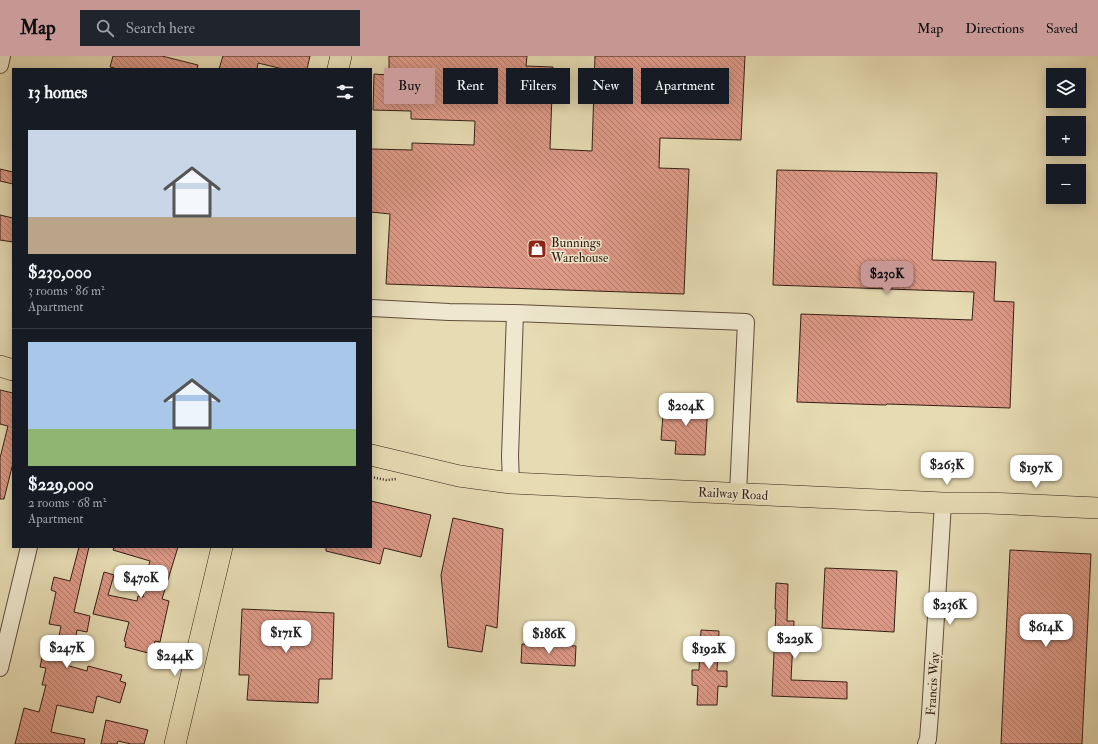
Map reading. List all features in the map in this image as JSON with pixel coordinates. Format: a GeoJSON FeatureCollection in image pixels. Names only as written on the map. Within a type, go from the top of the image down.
{"type":"FeatureCollection","features":[{"type":"Feature","properties":{"kind":"main road"},"geometry":{"type":"LineString","coordinates":[[338,68],[341,56]]}},
{"type":"Feature","properties":{"kind":"main road"},"geometry":{"type":"LineString","coordinates":[[0,366],[12,370]]}},
{"type":"Feature","properties":{"kind":"main road","name":"Railway Road"},"geometry":{"type":"LineString","coordinates":[[372,455],[459,476],[511,483],[943,503],[988,503],[1098,508]]}},
{"type":"Feature","properties":{"kind":"main road"},"geometry":{"type":"LineString","coordinates":[[175,744],[222,548]]}},
{"type":"Feature","properties":{"kind":"street"},"geometry":{"type":"LineString","coordinates":[[0,65],[2,56]]}},
{"type":"Feature","properties":{"kind":"street"},"geometry":{"type":"LineString","coordinates":[[372,308],[746,322],[738,493]]}},
{"type":"Feature","properties":{"kind":"street"},"geometry":{"type":"LineString","coordinates":[[511,483],[510,456],[515,313]]}},
{"type":"Feature","properties":{"kind":"street","name":"Francis Way"},"geometry":{"type":"LineString","coordinates":[[926,744],[928,739],[930,714],[943,503]]}},
{"type":"Feature","properties":{"kind":"street"},"geometry":{"type":"LineString","coordinates":[[0,668],[29,548]]}},
{"type":"Feature","properties":{"kind":"building"},"geometry":{"type":"Polygon","coordinates":[[[113,56],[162,56],[198,65],[197,68],[110,67],[113,56]]]}},
{"type":"Feature","properties":{"kind":"building"},"geometry":{"type":"Polygon","coordinates":[[[223,56],[310,56],[307,68],[279,68],[258,63],[257,68],[219,68],[223,56]]]}},
{"type":"Feature","properties":{"kind":"building","name":"Bunnings Warehouse"},"geometry":{"type":"Polygon","coordinates":[[[389,56],[527,56],[526,66],[553,68],[506,68],[506,104],[552,104],[550,149],[592,151],[593,104],[633,104],[633,68],[595,68],[595,56],[745,56],[741,140],[660,138],[659,168],[689,169],[684,294],[386,284],[390,214],[372,212],[372,149],[412,150],[412,143],[474,145],[475,121],[411,119],[411,111],[373,110],[374,74],[384,75],[384,104],[435,104],[435,68],[389,68],[389,56]]]}},
{"type":"Feature","properties":{"kind":"building"},"geometry":{"type":"Polygon","coordinates":[[[0,169],[12,172],[12,184],[0,181],[0,169]]]}},
{"type":"Feature","properties":{"kind":"building"},"geometry":{"type":"Polygon","coordinates":[[[777,170],[937,173],[932,260],[996,262],[994,301],[1014,302],[1010,408],[797,402],[801,314],[972,320],[974,292],[773,285],[777,170]]]}},
{"type":"Feature","properties":{"kind":"building"},"geometry":{"type":"Polygon","coordinates":[[[0,215],[12,218],[12,242],[0,240],[0,215]]]}},
{"type":"Feature","properties":{"kind":"building"},"geometry":{"type":"Polygon","coordinates":[[[0,390],[12,393],[12,467],[4,499],[0,499],[0,458],[8,426],[0,424],[0,390]]]}},
{"type":"Feature","properties":{"kind":"building"},"geometry":{"type":"Polygon","coordinates":[[[664,402],[708,404],[705,455],[675,454],[676,441],[661,440],[664,402]]]}},
{"type":"Feature","properties":{"kind":"building"},"geometry":{"type":"Polygon","coordinates":[[[372,501],[431,515],[421,557],[384,548],[380,564],[326,551],[326,548],[372,548],[372,501]]]}},
{"type":"Feature","properties":{"kind":"building"},"geometry":{"type":"Polygon","coordinates":[[[453,518],[503,529],[497,628],[486,625],[482,652],[448,647],[441,575],[453,518]]]}},
{"type":"Feature","properties":{"kind":"building"},"geometry":{"type":"Polygon","coordinates":[[[79,548],[89,548],[74,612],[90,616],[87,632],[77,630],[75,641],[73,641],[66,665],[87,671],[88,666],[122,675],[120,681],[126,683],[120,703],[97,696],[93,713],[57,705],[51,732],[85,739],[84,744],[15,744],[24,708],[39,712],[46,685],[42,685],[46,668],[40,667],[43,653],[55,656],[61,626],[49,624],[56,592],[51,590],[54,577],[70,581],[79,548]]]}},
{"type":"Feature","properties":{"kind":"building"},"geometry":{"type":"Polygon","coordinates":[[[114,548],[178,548],[162,599],[169,601],[160,642],[155,641],[152,654],[125,647],[126,642],[124,641],[129,622],[93,614],[104,572],[114,575],[108,595],[137,601],[138,596],[143,597],[150,561],[113,550],[114,548]]]}},
{"type":"Feature","properties":{"kind":"building"},"geometry":{"type":"Polygon","coordinates":[[[1010,550],[1091,554],[1082,744],[1001,744],[1010,550]]]}},
{"type":"Feature","properties":{"kind":"building"},"geometry":{"type":"Polygon","coordinates":[[[825,568],[897,571],[894,632],[822,628],[825,568]]]}},
{"type":"Feature","properties":{"kind":"building"},"geometry":{"type":"Polygon","coordinates":[[[776,583],[788,584],[787,621],[794,621],[791,680],[847,682],[847,699],[772,696],[776,583]]]}},
{"type":"Feature","properties":{"kind":"building"},"geometry":{"type":"Polygon","coordinates":[[[242,609],[334,613],[332,679],[319,679],[318,703],[247,700],[249,675],[239,675],[242,609]]]}},
{"type":"Feature","properties":{"kind":"building"},"geometry":{"type":"Polygon","coordinates":[[[701,630],[719,631],[717,671],[727,671],[727,687],[718,686],[717,705],[697,705],[698,686],[692,685],[692,670],[699,670],[701,630]]]}},
{"type":"Feature","properties":{"kind":"building"},"geometry":{"type":"Polygon","coordinates":[[[522,644],[576,646],[575,666],[521,663],[522,644]]]}},
{"type":"Feature","properties":{"kind":"building"},"geometry":{"type":"Polygon","coordinates":[[[106,720],[148,730],[144,744],[131,744],[118,741],[117,744],[101,744],[106,720]]]}},
{"type":"Feature","properties":{"kind":"place","name":"Bunnings Warehouse"},"geometry":{"type":"Point","coordinates":[537,249]}}]}
